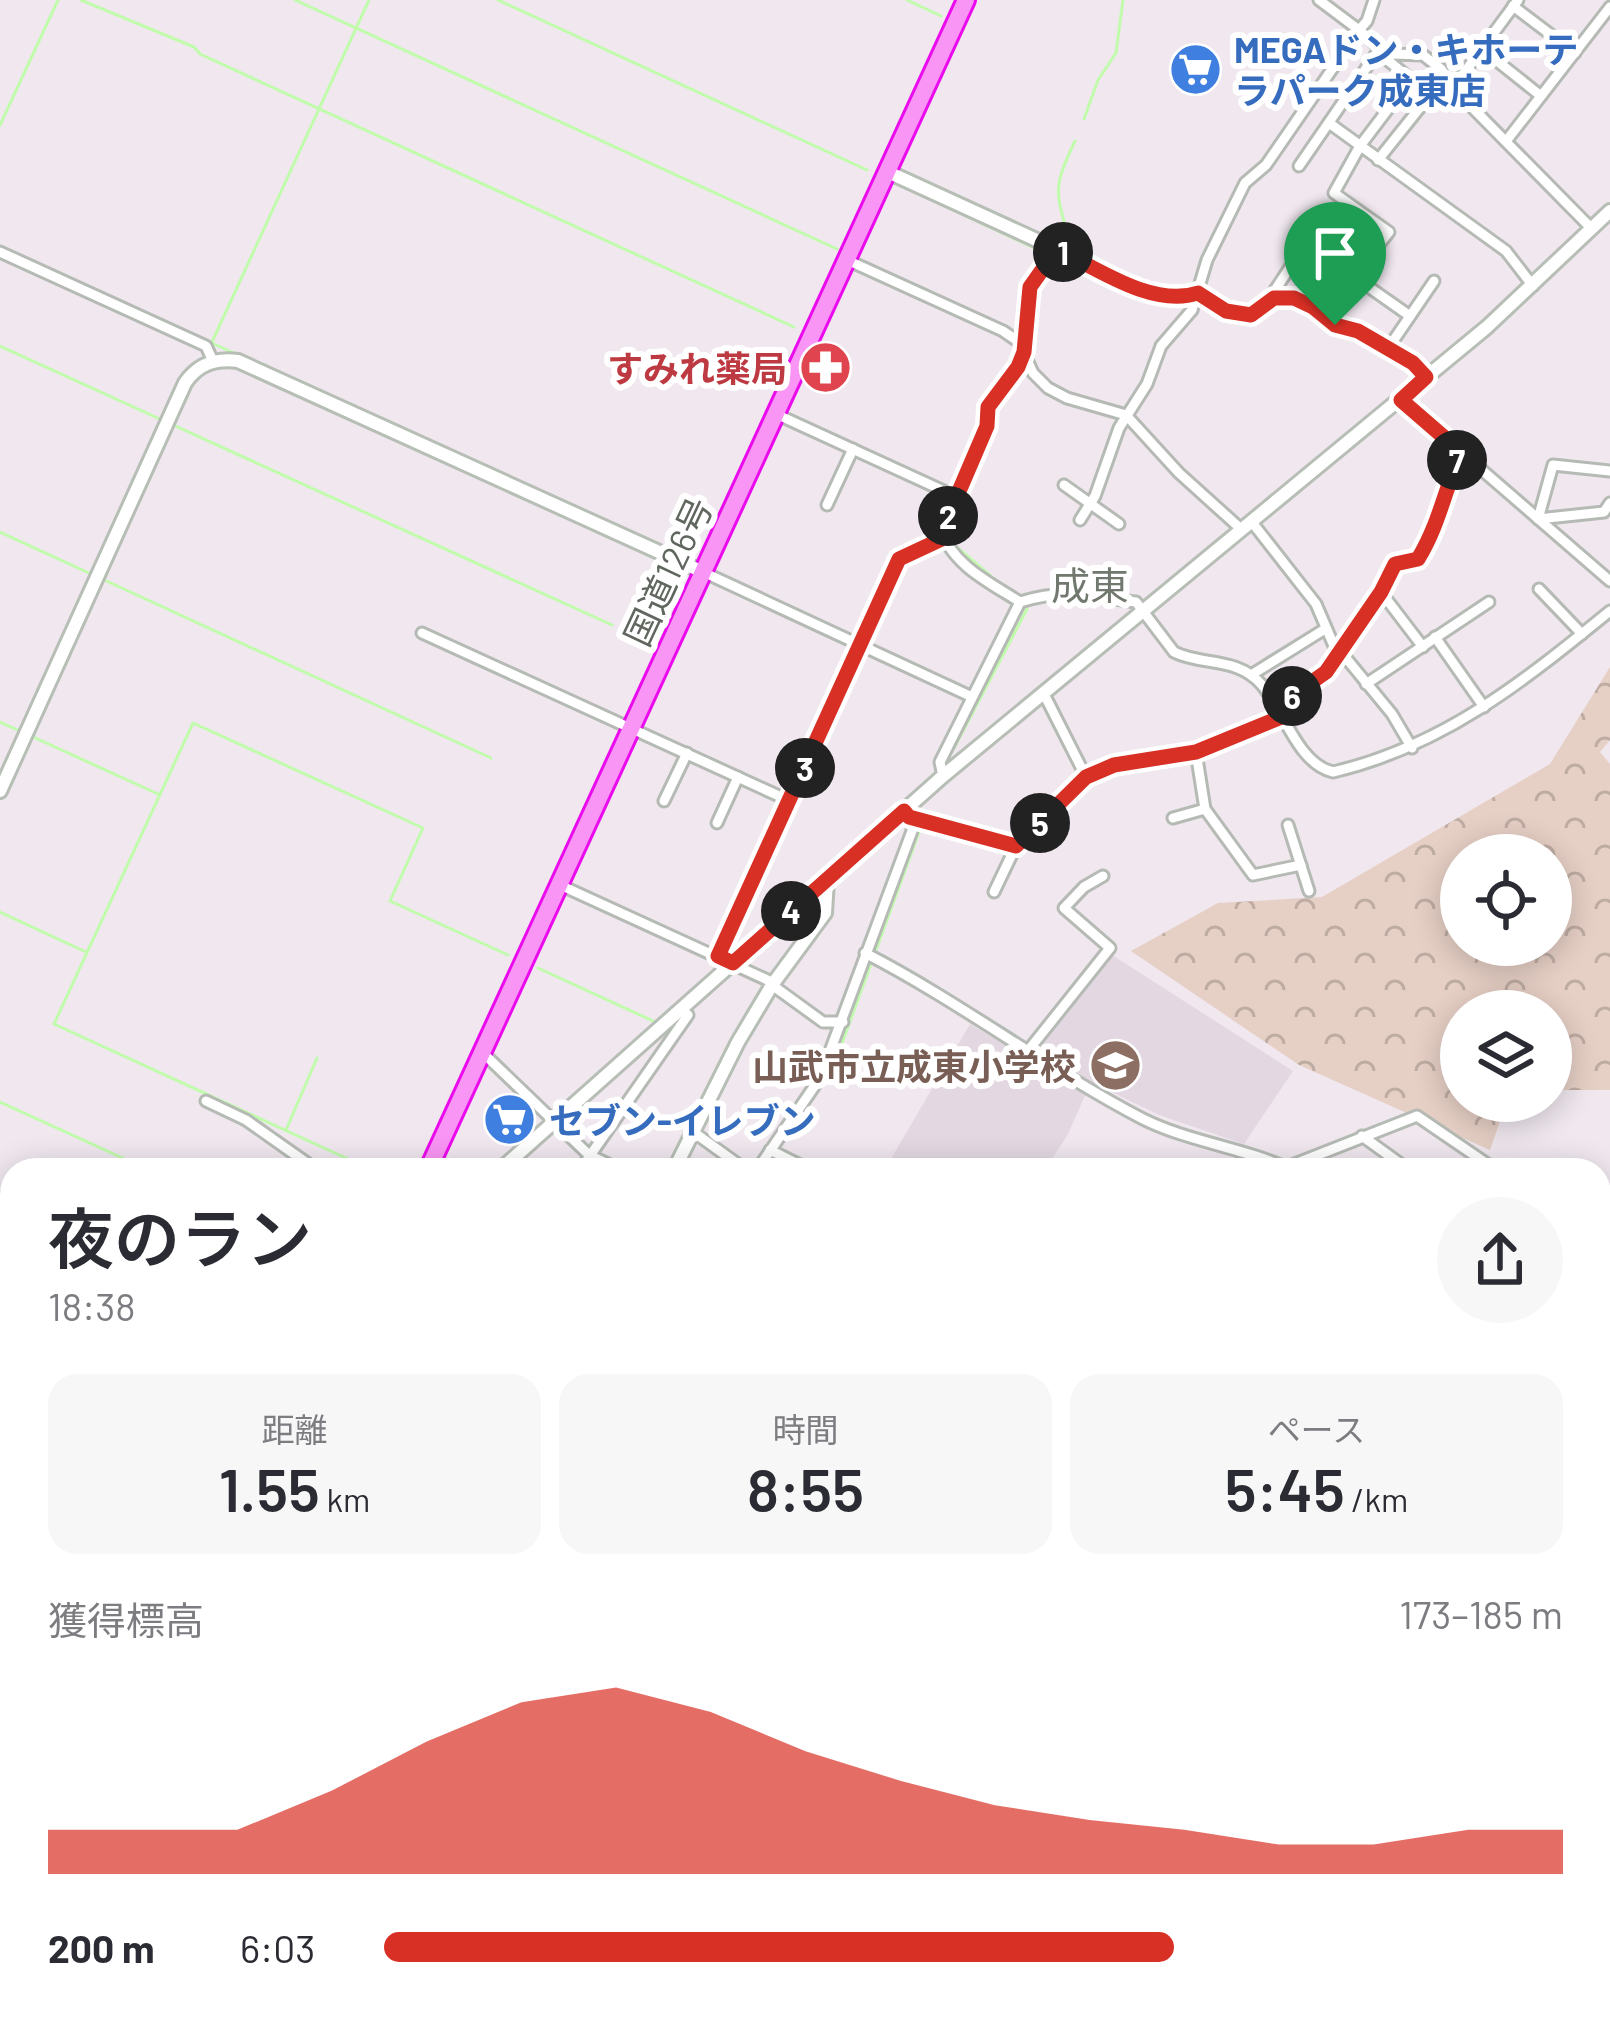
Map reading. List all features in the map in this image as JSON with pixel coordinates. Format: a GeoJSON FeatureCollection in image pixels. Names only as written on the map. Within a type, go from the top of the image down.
{"type":"FeatureCollection","features":[{"type":"Feature","properties":{"kind":"highway","name":"国道126号"},"geometry":{"type":"LineString","coordinates":[[434,1158],[966,0]]}},
{"type":"Feature","properties":{"kind":"street"},"geometry":{"type":"LineString","coordinates":[[1319,0],[1430,95],[1378,160]]}},
{"type":"Feature","properties":{"kind":"street"},"geometry":{"type":"LineString","coordinates":[[1080,520],[1161,346],[1192,310],[1207,260],[1245,183],[1266,165],[1367,21],[1374,0]]}},
{"type":"Feature","properties":{"kind":"street"},"geometry":{"type":"LineString","coordinates":[[1453,88],[1516,3],[1575,53]]}},
{"type":"Feature","properties":{"kind":"street"},"geometry":{"type":"LineString","coordinates":[[1507,140],[1610,8]]}},
{"type":"Feature","properties":{"kind":"street"},"geometry":{"type":"LineString","coordinates":[[1380,49],[1423,55],[1441,69],[1453,88],[1592,229]]}},
{"type":"Feature","properties":{"kind":"street"},"geometry":{"type":"LineString","coordinates":[[1299,166],[1380,49]]}},
{"type":"Feature","properties":{"kind":"street"},"geometry":{"type":"LineString","coordinates":[[1482,49],[1541,96]]}},
{"type":"Feature","properties":{"kind":"street"},"geometry":{"type":"LineString","coordinates":[[1354,276],[1389,232],[1334,193],[1360,146],[1410,80]]}},
{"type":"Feature","properties":{"kind":"street"},"geometry":{"type":"LineString","coordinates":[[1329,123],[1506,250],[1533,286]]}},
{"type":"Feature","properties":{"kind":"street"},"geometry":{"type":"LineString","coordinates":[[888,172],[1162,297],[1181,299],[1198,293]]}},
{"type":"Feature","properties":{"kind":"street"},"geometry":{"type":"LineString","coordinates":[[514,1158],[907,814],[943,776],[1401,400],[1610,212]]}},
{"type":"Feature","properties":{"kind":"street"},"geometry":{"type":"LineString","coordinates":[[1274,298],[1306,244],[1410,316]]}},
{"type":"Feature","properties":{"kind":"street"},"geometry":{"type":"LineString","coordinates":[[1057,249],[1030,287],[1024,352],[988,407],[987,426],[942,531],[970,570],[1020,602],[1067,592],[1136,602],[1174,652],[1222,662],[1251,675],[1281,711],[1309,758],[1320,769],[1333,772],[1412,748],[1484,707],[1610,611]]}},
{"type":"Feature","properties":{"kind":"street"},"geometry":{"type":"LineString","coordinates":[[0,252],[206,346],[213,361]]}},
{"type":"Feature","properties":{"kind":"street"},"geometry":{"type":"LineString","coordinates":[[847,260],[1003,331],[1018,342],[1033,373],[1048,388],[1126,416],[1179,473],[1246,525],[1316,604],[1337,653],[1392,715],[1412,748]]}},
{"type":"Feature","properties":{"kind":"street"},"geometry":{"type":"LineString","coordinates":[[1387,350],[1434,281]]}},
{"type":"Feature","properties":{"kind":"street"},"geometry":{"type":"LineString","coordinates":[[1198,293],[1226,311],[1251,315],[1274,298],[1294,298],[1335,325],[1358,331],[1413,363],[1426,377]]}},
{"type":"Feature","properties":{"kind":"street"},"geometry":{"type":"LineString","coordinates":[[0,791],[185,383],[213,361],[238,361],[970,696]]}},
{"type":"Feature","properties":{"kind":"street"},"geometry":{"type":"LineString","coordinates":[[1401,400],[1610,581]]}},
{"type":"Feature","properties":{"kind":"street"},"geometry":{"type":"LineString","coordinates":[[775,414],[957,496]]}},
{"type":"Feature","properties":{"kind":"street"},"geometry":{"type":"LineString","coordinates":[[827,506],[853,449]]}},
{"type":"Feature","properties":{"kind":"street"},"geometry":{"type":"LineString","coordinates":[[994,892],[1016,846],[1086,777],[1114,765],[1196,752],[1281,711],[1326,672],[1395,564],[1418,559],[1438,527],[1442,495],[1461,452]]}},
{"type":"Feature","properties":{"kind":"street"},"geometry":{"type":"LineString","coordinates":[[1538,518],[1553,465],[1610,471]]}},
{"type":"Feature","properties":{"kind":"street"},"geometry":{"type":"LineString","coordinates":[[1064,485],[1119,524]]}},
{"type":"Feature","properties":{"kind":"street"},"geometry":{"type":"LineString","coordinates":[[1538,518],[1604,512],[1610,503]]}},
{"type":"Feature","properties":{"kind":"street"},"geometry":{"type":"LineString","coordinates":[[718,956],[899,559],[944,538]]}},
{"type":"Feature","properties":{"kind":"street"},"geometry":{"type":"LineString","coordinates":[[1539,590],[1582,634]]}},
{"type":"Feature","properties":{"kind":"street"},"geometry":{"type":"LineString","coordinates":[[1381,592],[1423,647]]}},
{"type":"Feature","properties":{"kind":"street"},"geometry":{"type":"LineString","coordinates":[[943,776],[940,762],[1020,602]]}},
{"type":"Feature","properties":{"kind":"street"},"geometry":{"type":"LineString","coordinates":[[1366,684],[1489,602]]}},
{"type":"Feature","properties":{"kind":"street"},"geometry":{"type":"LineString","coordinates":[[1251,675],[1325,629]]}},
{"type":"Feature","properties":{"kind":"street"},"geometry":{"type":"LineString","coordinates":[[422,633],[790,801]]}},
{"type":"Feature","properties":{"kind":"street"},"geometry":{"type":"LineString","coordinates":[[1436,637],[1484,707]]}},
{"type":"Feature","properties":{"kind":"street"},"geometry":{"type":"LineString","coordinates":[[1043,692],[1086,777]]}},
{"type":"Feature","properties":{"kind":"street"},"geometry":{"type":"LineString","coordinates":[[1196,752],[1205,809],[1253,874],[1301,865]]}},
{"type":"Feature","properties":{"kind":"street"},"geometry":{"type":"LineString","coordinates":[[664,801],[687,753]]}},
{"type":"Feature","properties":{"kind":"street"},"geometry":{"type":"LineString","coordinates":[[717,823],[738,777]]}},
{"type":"Feature","properties":{"kind":"street"},"geometry":{"type":"LineString","coordinates":[[1174,818],[1205,809]]}},
{"type":"Feature","properties":{"kind":"street"},"geometry":{"type":"LineString","coordinates":[[907,814],[1016,846]]}},
{"type":"Feature","properties":{"kind":"street"},"geometry":{"type":"LineString","coordinates":[[765,1158],[820,1078],[870,955],[912,831],[907,814]]}},
{"type":"Feature","properties":{"kind":"street"},"geometry":{"type":"LineString","coordinates":[[1288,825],[1310,891]]}},
{"type":"Feature","properties":{"kind":"street"},"geometry":{"type":"LineString","coordinates":[[1027,1052],[1110,948],[1064,908],[1103,876]]}},
{"type":"Feature","properties":{"kind":"street"},"geometry":{"type":"LineString","coordinates":[[680,1158],[774,984],[825,913],[827,880]]}},
{"type":"Feature","properties":{"kind":"street"},"geometry":{"type":"LineString","coordinates":[[560,885],[774,984],[823,1022],[843,1022]]}},
{"type":"Feature","properties":{"kind":"street"},"geometry":{"type":"LineString","coordinates":[[870,955],[932,987],[1027,1052],[1150,1122],[1257,1158]]}},
{"type":"Feature","properties":{"kind":"street"},"geometry":{"type":"LineString","coordinates":[[587,1158],[688,1015],[681,1010]]}},
{"type":"Feature","properties":{"kind":"street"},"geometry":{"type":"LineString","coordinates":[[483,1053],[595,1158]]}},
{"type":"Feature","properties":{"kind":"street"},"geometry":{"type":"LineString","coordinates":[[206,1101],[246,1120],[300,1158]]}},
{"type":"Feature","properties":{"kind":"street"},"geometry":{"type":"LineString","coordinates":[[1314,1158],[1417,1116],[1478,1158]]}},
{"type":"Feature","properties":{"kind":"street"},"geometry":{"type":"LineString","coordinates":[[692,1131],[729,1158]]}},
{"type":"Feature","properties":{"kind":"street"},"geometry":{"type":"LineString","coordinates":[[1362,1136],[1392,1158]]}},
{"type":"Feature","properties":{"kind":"street"},"geometry":{"type":"LineString","coordinates":[[770,1150],[786,1158]]}},
{"type":"Feature","properties":{"kind":"shaded area","name":"山武市立成東小学校"},"geometry":{"type":"Polygon","coordinates":[[[1109,953],[1293,1071],[1244,1144],[1159,1115],[1091,1082],[1053,1158],[892,1158],[970,1024],[1028,1059],[1109,953]]]}},
{"type":"Feature","properties":{"kind":"green space"},"geometry":{"type":"Polygon","coordinates":[[[1610,667],[1610,740],[1600,752],[1610,764],[1610,1090],[1572,1090],[1572,990],[1440,990],[1440,1122],[1500,1122],[1490,1150],[1299,1065],[1131,951],[1218,903],[1322,897],[1550,764],[1610,667]]]}},
{"type":"Feature","properties":{"kind":"waterway"},"geometry":{"type":"LineString","coordinates":[[0,125],[58,0]]}},
{"type":"Feature","properties":{"kind":"waterway"},"geometry":{"type":"LineString","coordinates":[[81,0],[194,47],[200,54],[794,327]]}},
{"type":"Feature","properties":{"kind":"waterway"},"geometry":{"type":"LineString","coordinates":[[295,0],[837,249]]}},
{"type":"Feature","properties":{"kind":"waterway"},"geometry":{"type":"LineString","coordinates":[[212,342],[369,0]]}},
{"type":"Feature","properties":{"kind":"waterway"},"geometry":{"type":"LineString","coordinates":[[498,0],[867,170]]}},
{"type":"Feature","properties":{"kind":"waterway"},"geometry":{"type":"LineString","coordinates":[[907,0],[941,16]]}},
{"type":"Feature","properties":{"kind":"waterway"},"geometry":{"type":"LineString","coordinates":[[1084,119],[1098,80],[1116,53],[1123,0]]}},
{"type":"Feature","properties":{"kind":"waterway"},"geometry":{"type":"LineString","coordinates":[[1069,239],[1058,189],[1075,141]]}},
{"type":"Feature","properties":{"kind":"waterway"},"geometry":{"type":"LineString","coordinates":[[898,184],[1047,254]]}},
{"type":"Feature","properties":{"kind":"waterway"},"geometry":{"type":"LineString","coordinates":[[0,246],[238,355]]}},
{"type":"Feature","properties":{"kind":"waterway"},"geometry":{"type":"LineString","coordinates":[[1034,291],[1056,258]]}},
{"type":"Feature","properties":{"kind":"waterway"},"geometry":{"type":"LineString","coordinates":[[1032,353],[1033,306]]}},
{"type":"Feature","properties":{"kind":"waterway"},"geometry":{"type":"LineString","coordinates":[[0,346],[162,420]]}},
{"type":"Feature","properties":{"kind":"waterway"},"geometry":{"type":"LineString","coordinates":[[156,461],[193,383]]}},
{"type":"Feature","properties":{"kind":"waterway"},"geometry":{"type":"LineString","coordinates":[[949,536],[993,426],[994,408],[1010,386]]}},
{"type":"Feature","properties":{"kind":"waterway"},"geometry":{"type":"LineString","coordinates":[[171,424],[612,625]]}},
{"type":"Feature","properties":{"kind":"waterway"},"geometry":{"type":"LineString","coordinates":[[0,532],[91,574]]}},
{"type":"Feature","properties":{"kind":"waterway"},"geometry":{"type":"LineString","coordinates":[[953,544],[1005,588]]}},
{"type":"Feature","properties":{"kind":"waterway"},"geometry":{"type":"LineString","coordinates":[[716,573],[860,639]]}},
{"type":"Feature","properties":{"kind":"waterway"},"geometry":{"type":"LineString","coordinates":[[100,578],[491,758]]}},
{"type":"Feature","properties":{"kind":"waterway"},"geometry":{"type":"LineString","coordinates":[[953,750],[1027,609]]}},
{"type":"Feature","properties":{"kind":"waterway"},"geometry":{"type":"LineString","coordinates":[[0,722],[22,732]]}},
{"type":"Feature","properties":{"kind":"waterway"},"geometry":{"type":"LineString","coordinates":[[346,1158],[54,1024],[193,723],[423,828],[390,901],[508,955]]}},
{"type":"Feature","properties":{"kind":"waterway"},"geometry":{"type":"LineString","coordinates":[[31,736],[158,794]]}},
{"type":"Feature","properties":{"kind":"waterway"},"geometry":{"type":"LineString","coordinates":[[825,1078],[837,1057],[922,824]]}},
{"type":"Feature","properties":{"kind":"waterway"},"geometry":{"type":"LineString","coordinates":[[0,912],[86,952]]}},
{"type":"Feature","properties":{"kind":"waterway"},"geometry":{"type":"LineString","coordinates":[[538,968],[653,1021]]}},
{"type":"Feature","properties":{"kind":"waterway"},"geometry":{"type":"LineString","coordinates":[[286,1130],[317,1058]]}},
{"type":"Feature","properties":{"kind":"waterway"},"geometry":{"type":"LineString","coordinates":[[0,1102],[123,1158]]}},
{"type":"Feature","properties":{"kind":"waterway"},"geometry":{"type":"LineString","coordinates":[[782,1143],[808,1104]]}},
{"type":"Feature","properties":{"kind":"place","name":"MEGAドン・キホーテ ラパーク成東店"},"geometry":{"type":"Point","coordinates":[1195,69]}},
{"type":"Feature","properties":{"kind":"place","name":"すみれ薬局"},"geometry":{"type":"Point","coordinates":[826,367]}},
{"type":"Feature","properties":{"kind":"place","name":"山武市立成東小学校"},"geometry":{"type":"Point","coordinates":[1115,1065]}},
{"type":"Feature","properties":{"kind":"place","name":"セブン-イレブン"},"geometry":{"type":"Point","coordinates":[510,1119]}},
{"type":"Feature","properties":{"kind":"district","name":"成東"},"geometry":{"type":"Point","coordinates":[1090,584]}},
{"type":"Feature","properties":{"kind":"route"},"geometry":{"type":"LineString","coordinates":[[1057,249],[1162,297],[1181,299],[1198,293],[1226,311],[1251,315],[1274,298],[1294,298],[1335,325],[1358,331],[1413,363],[1426,377],[1401,400],[1461,452],[1442,495],[1438,527],[1418,559],[1395,564],[1326,672],[1278,706],[1284,716],[1196,752],[1114,765],[1086,777],[1016,846],[927,818],[909,817],[904,811],[733,963],[718,956],[899,559],[944,538],[942,531],[987,426],[988,407],[1024,352],[1030,287],[1057,249]]}}]}
